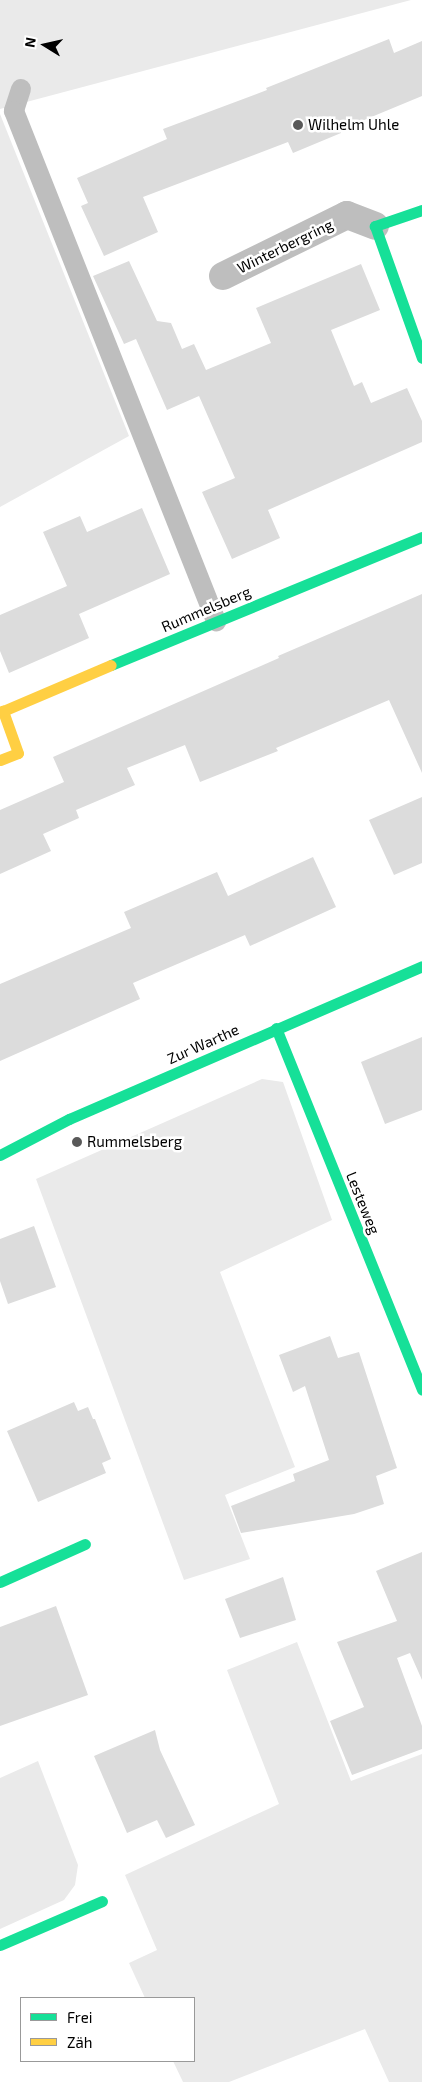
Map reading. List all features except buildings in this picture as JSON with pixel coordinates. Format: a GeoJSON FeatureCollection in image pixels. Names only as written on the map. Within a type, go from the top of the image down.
{"type":"FeatureCollection","features":[{"type":"Feature","properties":{"kind":"street"},"geometry":{"type":"LineString","coordinates":[[422,210],[375,226],[422,358]]}},
{"type":"Feature","properties":{"kind":"street","name":"Winterbergring"},"geometry":{"type":"LineString","coordinates":[[223,276],[347,215],[375,226]]}},
{"type":"Feature","properties":{"kind":"street","name":"Rummelsberg"},"geometry":{"type":"LineString","coordinates":[[0,760],[18,754],[2,712],[216,621],[422,537]]}},
{"type":"Feature","properties":{"kind":"street","name":"Zur Warthe"},"geometry":{"type":"LineString","coordinates":[[0,1155],[69,1119],[422,966]]}},
{"type":"Feature","properties":{"kind":"street","name":"Lesteweg"},"geometry":{"type":"LineString","coordinates":[[276,1028],[422,1390]]}},
{"type":"Feature","properties":{"kind":"street"},"geometry":{"type":"LineString","coordinates":[[0,1582],[85,1544]]}},
{"type":"Feature","properties":{"kind":"street"},"geometry":{"type":"LineString","coordinates":[[0,1945],[102,1901]]}},
{"type":"Feature","properties":{"kind":"lane"},"geometry":{"type":"LineString","coordinates":[[21,89],[14,111],[216,621]]}},
{"type":"Feature","properties":{"kind":"shaded area"},"geometry":{"type":"Polygon","coordinates":[[[0,0],[411,0],[0,109],[0,0]]]}},
{"type":"Feature","properties":{"kind":"shaded area"},"geometry":{"type":"Polygon","coordinates":[[[0,114],[129,436],[0,507],[0,114]]]}},
{"type":"Feature","properties":{"kind":"shaded area"},"geometry":{"type":"Polygon","coordinates":[[[262,1079],[283,1082],[332,1220],[220,1272],[295,1467],[225,1495],[250,1559],[184,1580],[36,1179],[262,1079]]]}},
{"type":"Feature","properties":{"kind":"shaded area"},"geometry":{"type":"Polygon","coordinates":[[[297,1642],[351,1781],[422,1754],[422,2082],[389,2082],[365,2029],[229,2082],[183,2082],[173,2062],[195,2062],[195,1997],[145,1997],[129,1963],[157,1950],[125,1875],[279,1804],[227,1670],[297,1642]]]}},
{"type":"Feature","properties":{"kind":"shaded area"},"geometry":{"type":"Polygon","coordinates":[[[38,1761],[78,1865],[75,1885],[64,1900],[0,1929],[0,1778],[38,1761]]]}},
{"type":"Feature","properties":{"kind":"traffic: fast"},"geometry":{"type":"LineString","coordinates":[[422,210],[375,226],[422,358]]}},
{"type":"Feature","properties":{"kind":"traffic: fast"},"geometry":{"type":"LineString","coordinates":[[111,665],[422,537]]}},
{"type":"Feature","properties":{"kind":"traffic: fast"},"geometry":{"type":"LineString","coordinates":[[0,1155],[69,1119],[422,966]]}},
{"type":"Feature","properties":{"kind":"traffic: fast"},"geometry":{"type":"LineString","coordinates":[[276,1028],[422,1390]]}},
{"type":"Feature","properties":{"kind":"traffic: fast"},"geometry":{"type":"LineString","coordinates":[[0,1582],[85,1544]]}},
{"type":"Feature","properties":{"kind":"traffic: fast"},"geometry":{"type":"LineString","coordinates":[[0,1945],[102,1901]]}},
{"type":"Feature","properties":{"kind":"traffic: slow"},"geometry":{"type":"LineString","coordinates":[[0,760],[18,753],[3,711],[111,665]]}},
{"type":"Feature","properties":{"kind":"place","name":"Wilhelm Uhle"},"geometry":{"type":"Point","coordinates":[298,125]}},
{"type":"Feature","properties":{"kind":"place","name":"Rummelsberg"},"geometry":{"type":"Point","coordinates":[77,1142]}}]}
